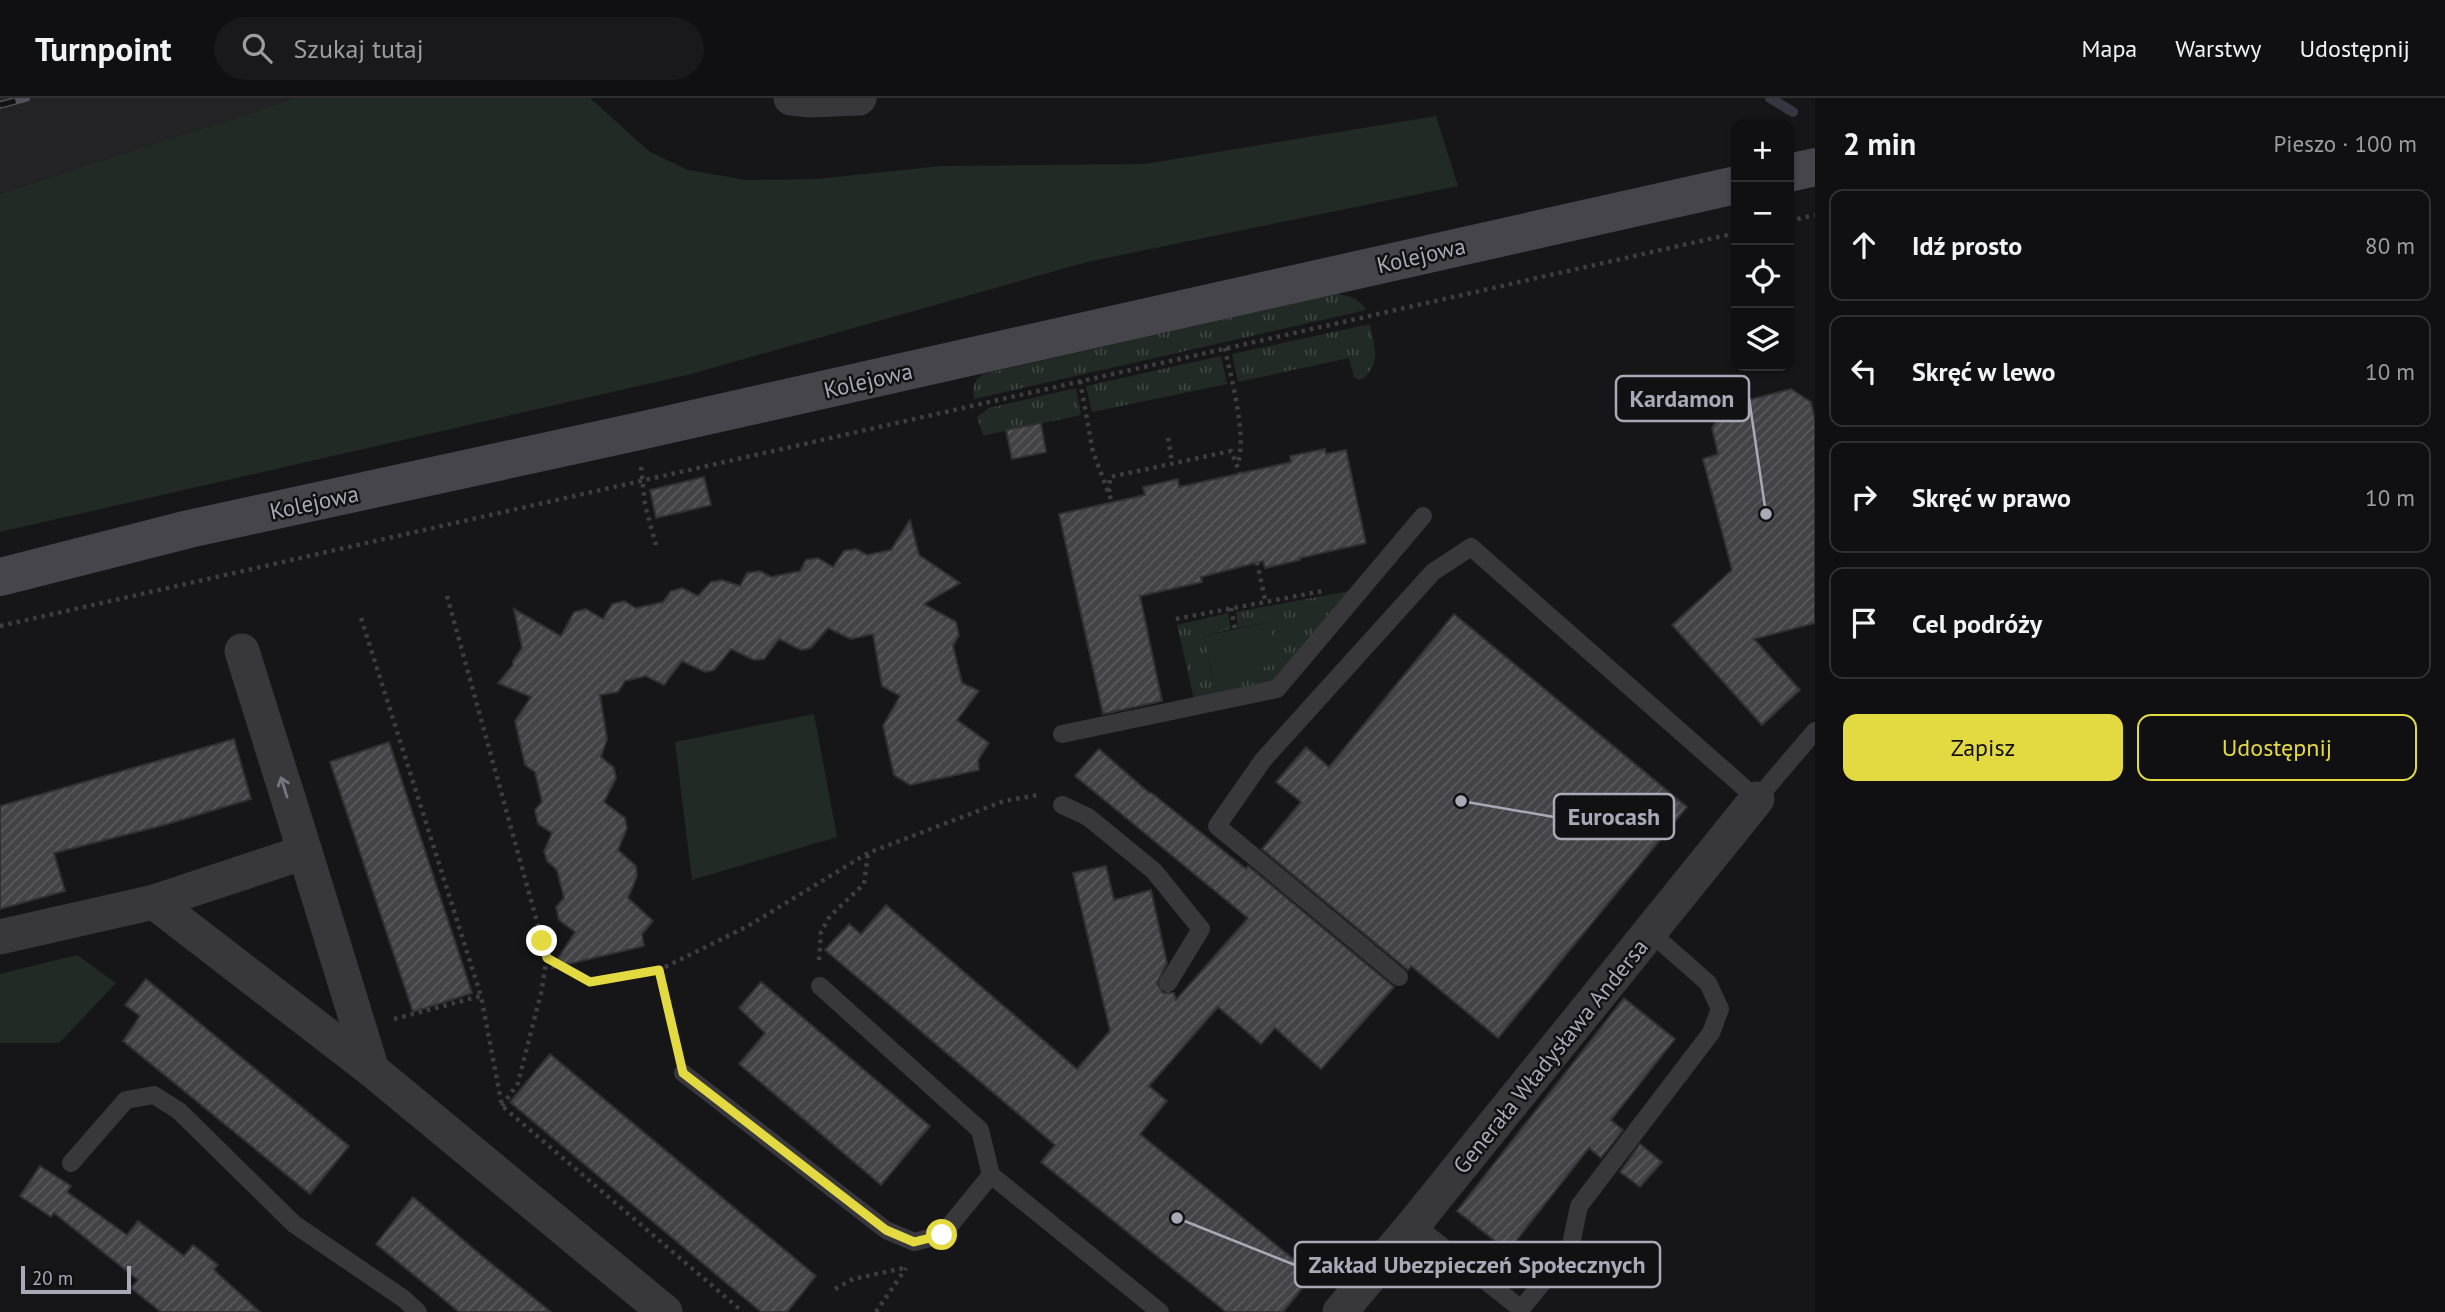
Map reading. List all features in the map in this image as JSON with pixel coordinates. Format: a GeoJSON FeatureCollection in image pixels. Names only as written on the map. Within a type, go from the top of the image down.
{"type":"FeatureCollection","features":[{"type":"Feature","properties":{"kind":"street"},"geometry":{"type":"LineString","coordinates":[[791,98],[859,98]]}},
{"type":"Feature","properties":{"kind":"street"},"geometry":{"type":"LineString","coordinates":[[1794,172],[1815,167]]}},
{"type":"Feature","properties":{"kind":"street","name":"Kolejowa"},"geometry":{"type":"LineString","coordinates":[[0,577],[189,529],[1731,186]]}},
{"type":"Feature","properties":{"kind":"street"},"geometry":{"type":"LineString","coordinates":[[242,650],[372,1070]]}},
{"type":"Feature","properties":{"kind":"street","name":"Generała Władysława Andersa"},"geometry":{"type":"LineString","coordinates":[[1340,1312],[1757,799]]}},
{"type":"Feature","properties":{"kind":"street"},"geometry":{"type":"LineString","coordinates":[[0,937],[154,902],[305,852]]}},
{"type":"Feature","properties":{"kind":"street"},"geometry":{"type":"LineString","coordinates":[[154,902],[372,1070],[665,1312]]}},
{"type":"Feature","properties":{"kind":"lane"},"geometry":{"type":"LineString","coordinates":[[1062,734],[1277,689],[1423,516]]}},
{"type":"Feature","properties":{"kind":"lane"},"geometry":{"type":"LineString","coordinates":[[1399,977],[1217,826],[1263,760],[1433,572],[1471,547],[1757,799],[1815,731]]}},
{"type":"Feature","properties":{"kind":"lane"},"geometry":{"type":"LineString","coordinates":[[1062,805],[1088,817],[1154,871],[1201,929],[1168,984]]}},
{"type":"Feature","properties":{"kind":"lane"},"geometry":{"type":"LineString","coordinates":[[1414,1224],[1521,1309],[1570,1249],[1579,1206],[1711,1033],[1720,1009],[1709,983],[1650,932]]}},
{"type":"Feature","properties":{"kind":"lane"},"geometry":{"type":"LineString","coordinates":[[820,986],[980,1130],[991,1175],[1160,1312]]}},
{"type":"Feature","properties":{"kind":"lane"},"geometry":{"type":"LineString","coordinates":[[683,1073],[886,1230],[914,1242],[942,1235],[991,1175]]}},
{"type":"Feature","properties":{"kind":"lane"},"geometry":{"type":"LineString","coordinates":[[71,1163],[126,1100],[154,1095],[179,1111],[295,1224],[404,1299],[418,1312]]}},
{"type":"Feature","properties":{"kind":"path"},"geometry":{"type":"LineString","coordinates":[[1794,220],[1815,215]]}},
{"type":"Feature","properties":{"kind":"path"},"geometry":{"type":"LineString","coordinates":[[0,626],[1731,234]]}},
{"type":"Feature","properties":{"kind":"path"},"geometry":{"type":"LineString","coordinates":[[1225,348],[1239,421],[1241,453],[1238,463]]}},
{"type":"Feature","properties":{"kind":"path"},"geometry":{"type":"LineString","coordinates":[[1080,381],[1093,453],[1112,502]]}},
{"type":"Feature","properties":{"kind":"path"},"geometry":{"type":"LineString","coordinates":[[1168,438],[1172,463]]}},
{"type":"Feature","properties":{"kind":"path"},"geometry":{"type":"LineString","coordinates":[[1109,492],[1110,477],[1231,451],[1240,473]]}},
{"type":"Feature","properties":{"kind":"path"},"geometry":{"type":"LineString","coordinates":[[643,480],[645,505],[656,545]]}},
{"type":"Feature","properties":{"kind":"path"},"geometry":{"type":"LineString","coordinates":[[1257,562],[1265,600]]}},
{"type":"Feature","properties":{"kind":"path"},"geometry":{"type":"LineString","coordinates":[[1176,619],[1265,600],[1366,584]]}},
{"type":"Feature","properties":{"kind":"path"},"geometry":{"type":"LineString","coordinates":[[447,596],[547,958],[518,1083],[502,1106]]}},
{"type":"Feature","properties":{"kind":"path"},"geometry":{"type":"LineString","coordinates":[[1231,608],[1235,629]]}},
{"type":"Feature","properties":{"kind":"path"},"geometry":{"type":"LineString","coordinates":[[361,618],[481,996],[502,1106],[743,1312]]}},
{"type":"Feature","properties":{"kind":"path"},"geometry":{"type":"LineString","coordinates":[[547,958],[590,982],[659,970],[748,926],[868,853],[1004,801],[1048,793]]}},
{"type":"Feature","properties":{"kind":"path"},"geometry":{"type":"LineString","coordinates":[[820,986],[821,932],[830,916],[864,884],[868,853]]}},
{"type":"Feature","properties":{"kind":"path"},"geometry":{"type":"LineString","coordinates":[[659,970],[683,1073]]}},
{"type":"Feature","properties":{"kind":"path"},"geometry":{"type":"LineString","coordinates":[[359,1028],[481,996]]}},
{"type":"Feature","properties":{"kind":"path"},"geometry":{"type":"LineString","coordinates":[[835,1289],[853,1279],[893,1272],[915,1262]]}},
{"type":"Feature","properties":{"kind":"path"},"geometry":{"type":"LineString","coordinates":[[876,1312],[907,1267]]}},
{"type":"Feature","properties":{"kind":"shaded area"},"geometry":{"type":"Polygon","coordinates":[[[0,98],[294,98],[0,194],[0,98]]]}},
{"type":"Feature","properties":{"kind":"green space"},"geometry":{"type":"Polygon","coordinates":[[[294,98],[590,98],[650,152],[688,170],[747,180],[817,179],[941,166],[1144,164],[1436,116],[1458,186],[1087,262],[691,374],[0,532],[0,194],[294,98]]]}},
{"type":"Feature","properties":{"kind":"green space"},"geometry":{"type":"Polygon","coordinates":[[[1336,294],[1354,298],[1366,310],[974,399],[975,383],[987,373],[1336,294]]]}},
{"type":"Feature","properties":{"kind":"green space"},"geometry":{"type":"Polygon","coordinates":[[[1370,324],[1375,360],[1363,379],[1354,377],[1349,358],[1238,382],[1232,354],[1370,324]]]}},
{"type":"Feature","properties":{"kind":"green space"},"geometry":{"type":"Polygon","coordinates":[[[1221,356],[1227,384],[1092,412],[1086,386],[1221,356]]]}},
{"type":"Feature","properties":{"kind":"green space"},"geometry":{"type":"Polygon","coordinates":[[[1076,388],[1081,415],[983,435],[977,417],[989,408],[1076,388]]]}},
{"type":"Feature","properties":{"kind":"green space"},"geometry":{"type":"Polygon","coordinates":[[[1350,591],[1273,682],[1194,699],[1177,625],[1228,613],[1231,629],[1204,636],[1213,678],[1269,622],[1238,628],[1236,612],[1350,591]]]}},
{"type":"Feature","properties":{"kind":"green space"},"geometry":{"type":"Polygon","coordinates":[[[1269,622],[1277,664],[1213,678],[1204,636],[1269,622]]]}},
{"type":"Feature","properties":{"kind":"green space"},"geometry":{"type":"Polygon","coordinates":[[[814,714],[837,837],[692,880],[675,742],[814,714]]]}},
{"type":"Feature","properties":{"kind":"green space"},"geometry":{"type":"Polygon","coordinates":[[[77,955],[116,983],[59,1043],[0,1043],[0,974],[77,955]]]}},
{"type":"Feature","properties":{"kind":"building"},"geometry":{"type":"Polygon","coordinates":[[[1791,389],[1811,402],[1815,420],[1815,623],[1754,639],[1800,690],[1762,725],[1672,625],[1732,570],[1703,459],[1718,454],[1712,428],[1725,406],[1791,389]]]}},
{"type":"Feature","properties":{"kind":"building"},"geometry":{"type":"Polygon","coordinates":[[[1041,423],[1046,452],[1012,459],[1006,430],[1041,423]]]}},
{"type":"Feature","properties":{"kind":"building"},"geometry":{"type":"Polygon","coordinates":[[[1325,449],[1326,454],[1346,450],[1366,543],[1265,568],[1263,561],[1201,577],[1202,582],[1140,596],[1162,701],[1103,714],[1059,514],[1145,495],[1143,487],[1178,479],[1179,487],[1291,462],[1290,456],[1325,449]]]}},
{"type":"Feature","properties":{"kind":"building"},"geometry":{"type":"Polygon","coordinates":[[[704,477],[711,505],[656,518],[650,490],[704,477]]]}},
{"type":"Feature","properties":{"kind":"building"},"geometry":{"type":"Polygon","coordinates":[[[910,520],[919,555],[960,583],[924,604],[956,622],[959,635],[953,646],[962,683],[979,691],[957,720],[989,743],[978,760],[979,770],[910,785],[894,775],[883,726],[900,696],[882,686],[873,634],[851,639],[828,628],[811,648],[801,650],[779,639],[764,659],[754,660],[731,649],[714,670],[705,672],[682,661],[664,685],[646,676],[625,681],[618,692],[600,695],[607,739],[601,757],[614,768],[616,778],[604,802],[625,818],[627,828],[618,850],[636,866],[637,876],[628,898],[653,921],[642,934],[644,946],[552,968],[575,932],[559,920],[556,907],[564,898],[557,870],[547,861],[544,851],[552,833],[538,824],[535,810],[542,802],[535,772],[525,765],[515,721],[531,697],[498,683],[513,665],[522,648],[514,609],[561,636],[574,612],[586,609],[603,619],[612,604],[624,601],[636,608],[663,602],[671,591],[682,588],[698,596],[711,582],[722,580],[740,586],[747,573],[760,571],[771,577],[800,571],[806,560],[818,558],[833,567],[844,551],[856,549],[867,555],[891,550],[910,520]]]}},
{"type":"Feature","properties":{"kind":"building"},"geometry":{"type":"Polygon","coordinates":[[[1454,614],[1687,807],[1498,1038],[1411,966],[1408,970],[1262,849],[1301,802],[1276,782],[1306,747],[1329,767],[1454,614]]]}},
{"type":"Feature","properties":{"kind":"building"},"geometry":{"type":"Polygon","coordinates":[[[234,739],[251,799],[54,853],[65,891],[0,909],[0,806],[234,739]]]}},
{"type":"Feature","properties":{"kind":"building"},"geometry":{"type":"Polygon","coordinates":[[[389,742],[472,993],[413,1012],[330,762],[389,742]]]}},
{"type":"Feature","properties":{"kind":"building"},"geometry":{"type":"Polygon","coordinates":[[[1099,749],[1148,792],[1246,869],[1248,866],[1394,987],[1321,1069],[1275,1028],[1261,1044],[1218,1007],[1149,1086],[1167,1101],[1140,1134],[1313,1275],[1283,1312],[1226,1312],[1041,1162],[1055,1145],[825,950],[849,924],[861,934],[886,905],[1077,1069],[1110,1031],[1073,873],[1106,866],[1114,900],[1151,890],[1167,963],[1157,983],[1163,993],[1174,993],[1176,1000],[1248,918],[1075,776],[1099,749]]]}},
{"type":"Feature","properties":{"kind":"building"},"geometry":{"type":"Polygon","coordinates":[[[146,979],[349,1146],[310,1194],[123,1041],[140,1016],[125,1005],[146,979]]]}},
{"type":"Feature","properties":{"kind":"building"},"geometry":{"type":"Polygon","coordinates":[[[761,982],[930,1126],[881,1185],[739,1064],[765,1033],[739,1008],[761,982]]]}},
{"type":"Feature","properties":{"kind":"building"},"geometry":{"type":"Polygon","coordinates":[[[1624,998],[1675,1039],[1611,1120],[1623,1130],[1601,1158],[1589,1148],[1508,1251],[1457,1211],[1624,998]]]}},
{"type":"Feature","properties":{"kind":"building"},"geometry":{"type":"Polygon","coordinates":[[[550,1054],[816,1276],[787,1312],[761,1312],[510,1102],[550,1054]]]}},
{"type":"Feature","properties":{"kind":"building"},"geometry":{"type":"Polygon","coordinates":[[[1640,1144],[1662,1162],[1640,1187],[1620,1172],[1640,1144]]]}},
{"type":"Feature","properties":{"kind":"building"},"geometry":{"type":"Polygon","coordinates":[[[40,1166],[71,1186],[67,1192],[127,1235],[138,1221],[184,1256],[193,1245],[218,1265],[214,1270],[260,1312],[161,1312],[131,1288],[138,1280],[54,1213],[51,1217],[20,1196],[40,1166]]]}},
{"type":"Feature","properties":{"kind":"building"},"geometry":{"type":"Polygon","coordinates":[[[413,1197],[551,1312],[459,1312],[376,1244],[413,1197]]]}},
{"type":"Feature","properties":{"kind":"waterway"},"geometry":{"type":"LineString","coordinates":[[1770,98],[1793,112]]}},
{"type":"Feature","properties":{"kind":"railway"},"geometry":{"type":"LineString","coordinates":[[0,105],[26,98]]}},
{"type":"Feature","properties":{"kind":"place","name":"Kardamon"},"geometry":{"type":"Point","coordinates":[1766,514]}},
{"type":"Feature","properties":{"kind":"place","name":"Eurocash"},"geometry":{"type":"Point","coordinates":[1461,801]}},
{"type":"Feature","properties":{"kind":"place","name":"Zakład Ubezpieczeń Społecznych"},"geometry":{"type":"Point","coordinates":[1177,1218]}},
{"type":"Feature","properties":{"kind":"route"},"geometry":{"type":"LineString","coordinates":[[542,941],[547,958],[590,982],[659,970],[683,1073],[886,1230],[914,1242],[942,1235]]}}]}
